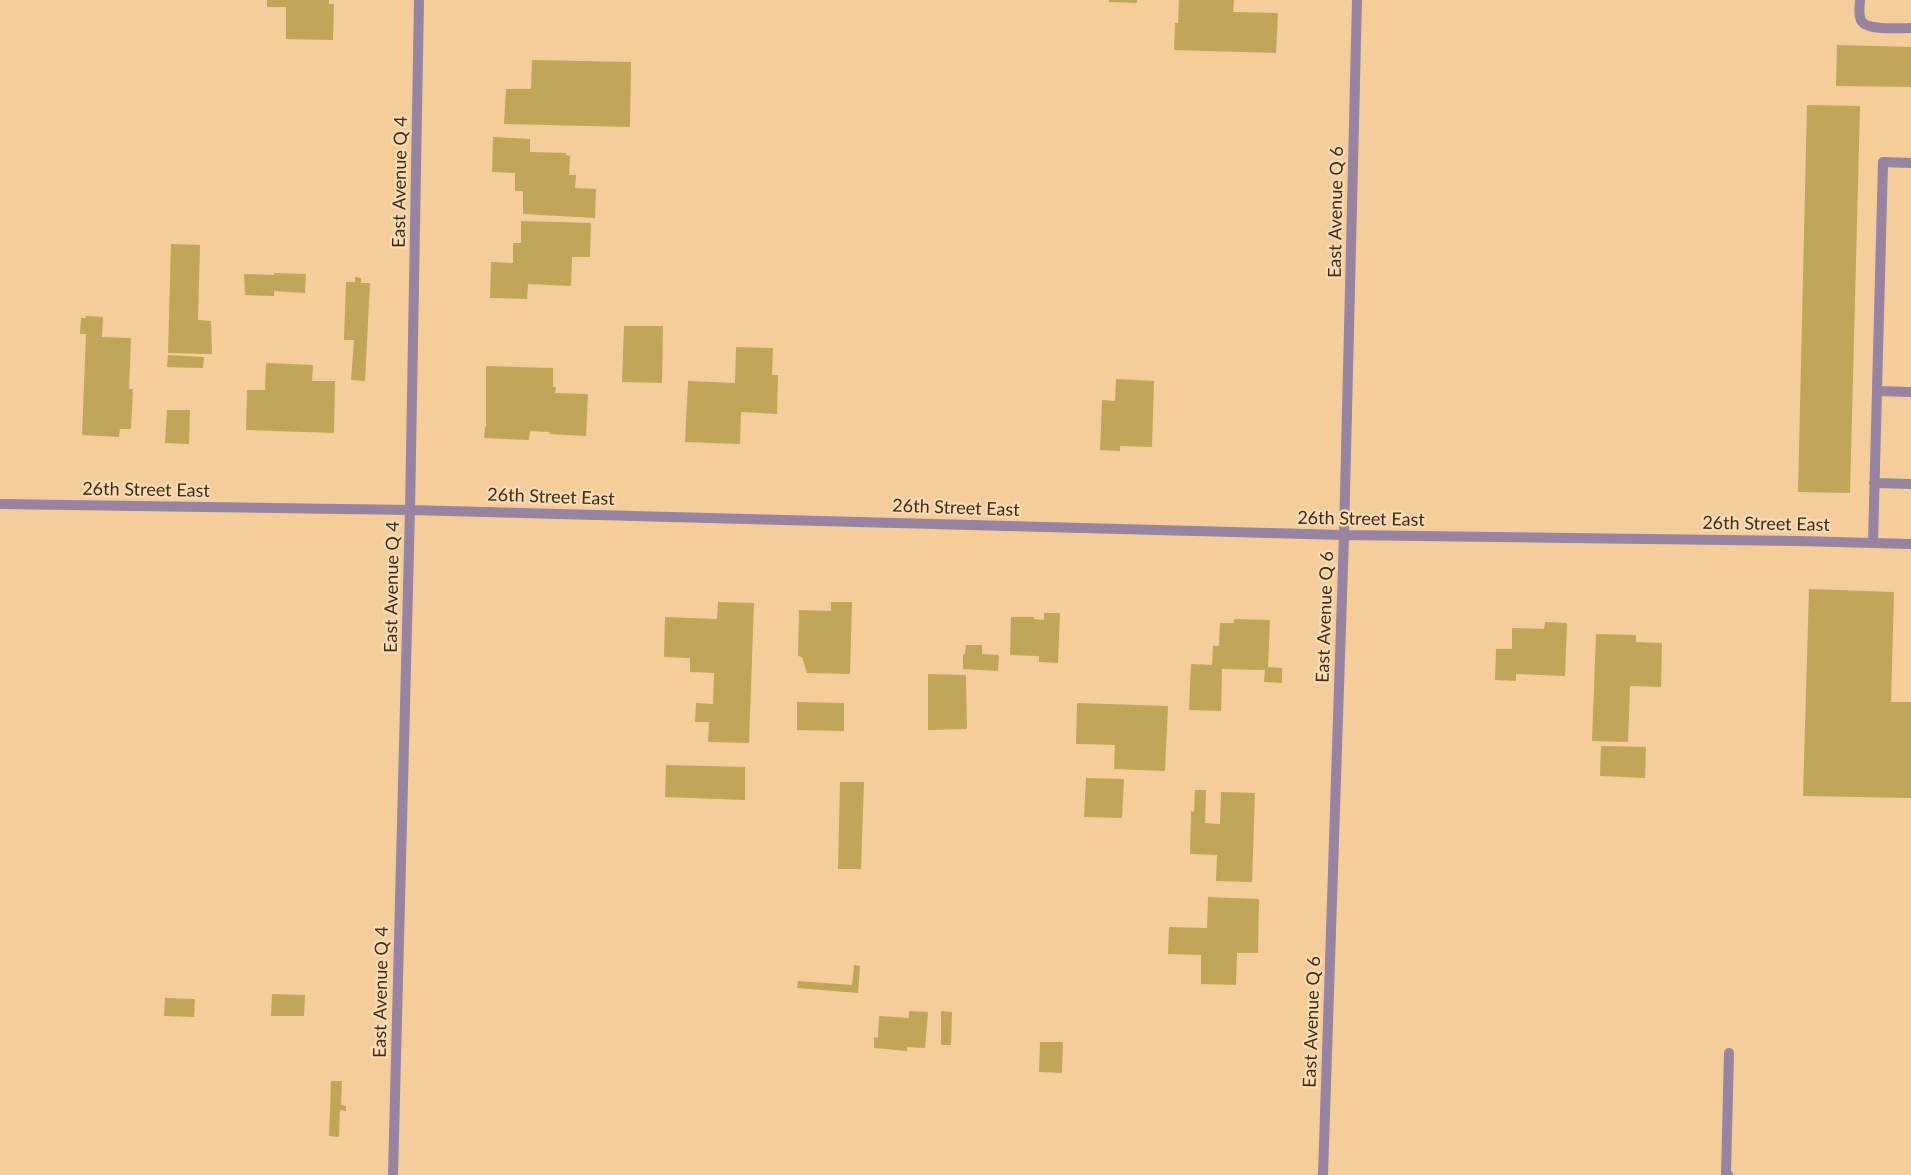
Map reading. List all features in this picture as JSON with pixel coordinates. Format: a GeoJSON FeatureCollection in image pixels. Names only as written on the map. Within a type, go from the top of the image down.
{"type":"FeatureCollection","features":[{"type":"Feature","properties":{"kind":"street","name":"East Avenue Q 4"},"geometry":{"type":"LineString","coordinates":[[393,1175],[410,510],[419,0]]}},
{"type":"Feature","properties":{"kind":"street","name":"East Avenue Q 6"},"geometry":{"type":"LineString","coordinates":[[1323,1175],[1344,535],[1357,0]]}},
{"type":"Feature","properties":{"kind":"street"},"geometry":{"type":"LineString","coordinates":[[1860,0],[1860,19],[1869,27],[1911,28]]}},
{"type":"Feature","properties":{"kind":"street"},"geometry":{"type":"LineString","coordinates":[[1872,543],[1883,162],[1911,163]]}},
{"type":"Feature","properties":{"kind":"street"},"geometry":{"type":"LineString","coordinates":[[1877,391],[1911,392]]}},
{"type":"Feature","properties":{"kind":"street"},"geometry":{"type":"LineString","coordinates":[[1874,483],[1911,484]]}},
{"type":"Feature","properties":{"kind":"street","name":"26th Street East"},"geometry":{"type":"LineString","coordinates":[[0,504],[410,510],[1344,535],[1911,544]]}},
{"type":"Feature","properties":{"kind":"street"},"geometry":{"type":"LineString","coordinates":[[1728,1175],[1726,1173],[1729,1053]]}},
{"type":"Feature","properties":{"kind":"building"},"geometry":{"type":"Polygon","coordinates":[[[267,0],[329,0],[329,4],[334,4],[333,40],[286,39],[286,7],[267,7],[267,0]]]}},
{"type":"Feature","properties":{"kind":"building"},"geometry":{"type":"Polygon","coordinates":[[[1109,0],[1137,0],[1137,3],[1109,2],[1109,0]]]}},
{"type":"Feature","properties":{"kind":"building"},"geometry":{"type":"Polygon","coordinates":[[[1179,0],[1234,0],[1233,12],[1278,13],[1276,53],[1174,50],[1175,23],[1178,23],[1179,0]]]}},
{"type":"Feature","properties":{"kind":"building"},"geometry":{"type":"Polygon","coordinates":[[[1837,45],[1911,47],[1911,87],[1836,86],[1837,45]]]}},
{"type":"Feature","properties":{"kind":"building"},"geometry":{"type":"Polygon","coordinates":[[[532,60],[631,62],[630,127],[504,124],[506,89],[531,89],[532,60]]]}},
{"type":"Feature","properties":{"kind":"building"},"geometry":{"type":"Polygon","coordinates":[[[1807,105],[1860,106],[1850,493],[1798,492],[1807,105]]]}},
{"type":"Feature","properties":{"kind":"building"},"geometry":{"type":"Polygon","coordinates":[[[493,137],[530,139],[530,152],[566,153],[566,155],[570,156],[569,175],[576,175],[575,188],[596,189],[595,218],[523,214],[523,191],[515,191],[515,173],[492,172],[493,137]]]}},
{"type":"Feature","properties":{"kind":"building"},"geometry":{"type":"Polygon","coordinates":[[[521,221],[591,223],[590,257],[572,257],[571,286],[528,284],[527,299],[490,298],[491,262],[513,263],[513,243],[521,243],[521,221]]]}},
{"type":"Feature","properties":{"kind":"building"},"geometry":{"type":"Polygon","coordinates":[[[171,244],[200,245],[198,320],[211,321],[212,354],[168,353],[171,244]]]}},
{"type":"Feature","properties":{"kind":"building"},"geometry":{"type":"Polygon","coordinates":[[[274,273],[306,274],[305,293],[274,291],[274,296],[245,295],[244,274],[274,275],[274,273]]]}},
{"type":"Feature","properties":{"kind":"building"},"geometry":{"type":"Polygon","coordinates":[[[355,277],[361,278],[361,283],[370,283],[365,381],[351,380],[354,340],[344,340],[346,282],[355,282],[355,277]]]}},
{"type":"Feature","properties":{"kind":"building"},"geometry":{"type":"Polygon","coordinates":[[[86,316],[103,317],[102,337],[131,338],[129,389],[133,389],[131,429],[120,429],[119,437],[82,435],[86,334],[80,334],[81,318],[86,318],[86,316]]]}},
{"type":"Feature","properties":{"kind":"building"},"geometry":{"type":"Polygon","coordinates":[[[624,326],[663,326],[662,383],[622,382],[624,326]]]}},
{"type":"Feature","properties":{"kind":"building"},"geometry":{"type":"Polygon","coordinates":[[[736,347],[773,348],[772,375],[778,375],[777,414],[741,412],[740,444],[685,442],[688,381],[735,383],[736,347]]]}},
{"type":"Feature","properties":{"kind":"building"},"geometry":{"type":"Polygon","coordinates":[[[168,355],[204,357],[203,368],[167,367],[168,355]]]}},
{"type":"Feature","properties":{"kind":"building"},"geometry":{"type":"Polygon","coordinates":[[[266,363],[313,365],[312,381],[335,381],[334,433],[246,430],[247,390],[265,390],[266,363]]]}},
{"type":"Feature","properties":{"kind":"building"},"geometry":{"type":"Polygon","coordinates":[[[486,366],[553,368],[553,387],[556,387],[555,393],[588,394],[586,436],[530,431],[529,440],[484,438],[486,427],[486,366]]]}},
{"type":"Feature","properties":{"kind":"building"},"geometry":{"type":"Polygon","coordinates":[[[1116,379],[1154,381],[1152,447],[1120,446],[1120,451],[1100,450],[1102,400],[1115,401],[1116,379]]]}},
{"type":"Feature","properties":{"kind":"building"},"geometry":{"type":"Polygon","coordinates":[[[167,410],[190,410],[189,444],[165,443],[167,410]]]}},
{"type":"Feature","properties":{"kind":"building"},"geometry":{"type":"Polygon","coordinates":[[[1809,589],[1894,592],[1891,702],[1911,702],[1911,798],[1803,796],[1809,589]]]}},
{"type":"Feature","properties":{"kind":"building"},"geometry":{"type":"Polygon","coordinates":[[[718,602],[754,603],[749,743],[708,742],[709,722],[695,722],[696,703],[713,704],[714,673],[690,672],[690,658],[664,657],[665,617],[717,619],[718,602]]]}},
{"type":"Feature","properties":{"kind":"building"},"geometry":{"type":"Polygon","coordinates":[[[831,602],[852,602],[850,674],[807,673],[802,657],[798,656],[799,610],[831,611],[831,602]]]}},
{"type":"Feature","properties":{"kind":"building"},"geometry":{"type":"Polygon","coordinates":[[[1044,613],[1060,613],[1058,663],[1039,662],[1039,656],[1010,655],[1011,617],[1034,617],[1034,619],[1044,620],[1044,613]]]}},
{"type":"Feature","properties":{"kind":"building"},"geometry":{"type":"Polygon","coordinates":[[[1234,619],[1270,620],[1268,667],[1282,668],[1282,683],[1264,682],[1265,670],[1222,669],[1221,711],[1189,710],[1191,664],[1212,665],[1213,646],[1219,646],[1220,623],[1234,623],[1234,619]]]}},
{"type":"Feature","properties":{"kind":"building"},"geometry":{"type":"Polygon","coordinates":[[[1545,622],[1567,623],[1565,676],[1516,674],[1516,681],[1495,680],[1496,649],[1512,649],[1512,628],[1544,629],[1545,622]]]}},
{"type":"Feature","properties":{"kind":"building"},"geometry":{"type":"Polygon","coordinates":[[[1596,634],[1636,635],[1636,642],[1662,643],[1661,687],[1630,686],[1628,742],[1592,741],[1596,634]]]}},
{"type":"Feature","properties":{"kind":"building"},"geometry":{"type":"Polygon","coordinates":[[[966,645],[982,645],[982,654],[999,655],[998,671],[963,669],[963,654],[965,654],[966,645]]]}},
{"type":"Feature","properties":{"kind":"building"},"geometry":{"type":"Polygon","coordinates":[[[928,674],[966,675],[967,729],[928,730],[928,674]]]}},
{"type":"Feature","properties":{"kind":"building"},"geometry":{"type":"Polygon","coordinates":[[[797,702],[844,703],[844,731],[797,730],[797,702]]]}},
{"type":"Feature","properties":{"kind":"building"},"geometry":{"type":"Polygon","coordinates":[[[1077,703],[1168,706],[1165,771],[1114,769],[1115,745],[1076,744],[1077,703]]]}},
{"type":"Feature","properties":{"kind":"building"},"geometry":{"type":"Polygon","coordinates":[[[1601,746],[1646,747],[1645,778],[1600,776],[1601,746]]]}},
{"type":"Feature","properties":{"kind":"building"},"geometry":{"type":"Polygon","coordinates":[[[666,765],[745,767],[745,800],[665,797],[666,765]]]}},
{"type":"Feature","properties":{"kind":"building"},"geometry":{"type":"Polygon","coordinates":[[[1086,778],[1124,779],[1122,818],[1084,817],[1086,778]]]}},
{"type":"Feature","properties":{"kind":"building"},"geometry":{"type":"Polygon","coordinates":[[[840,782],[864,782],[861,869],[838,869],[840,782]]]}},
{"type":"Feature","properties":{"kind":"building"},"geometry":{"type":"Polygon","coordinates":[[[1195,790],[1206,790],[1205,823],[1220,824],[1221,792],[1255,793],[1252,882],[1216,881],[1217,855],[1190,854],[1191,811],[1194,812],[1195,790]]]}},
{"type":"Feature","properties":{"kind":"building"},"geometry":{"type":"Polygon","coordinates":[[[1208,897],[1259,899],[1258,953],[1237,953],[1236,985],[1201,984],[1201,955],[1168,954],[1169,927],[1207,928],[1208,897]]]}},
{"type":"Feature","properties":{"kind":"building"},"geometry":{"type":"Polygon","coordinates":[[[854,965],[860,966],[858,993],[797,988],[798,981],[852,985],[854,965]]]}},
{"type":"Feature","properties":{"kind":"building"},"geometry":{"type":"Polygon","coordinates":[[[272,994],[305,995],[304,1016],[271,1016],[272,994]]]}},
{"type":"Feature","properties":{"kind":"building"},"geometry":{"type":"Polygon","coordinates":[[[165,998],[195,999],[194,1017],[164,1016],[165,998]]]}},
{"type":"Feature","properties":{"kind":"building"},"geometry":{"type":"Polygon","coordinates":[[[909,1011],[928,1012],[925,1048],[907,1047],[907,1051],[874,1048],[874,1037],[878,1038],[879,1016],[909,1018],[909,1011]]]}},
{"type":"Feature","properties":{"kind":"building"},"geometry":{"type":"Polygon","coordinates":[[[941,1011],[952,1012],[951,1045],[941,1045],[941,1011]]]}},
{"type":"Feature","properties":{"kind":"building"},"geometry":{"type":"Polygon","coordinates":[[[1040,1042],[1063,1042],[1062,1073],[1039,1072],[1040,1042]]]}},
{"type":"Feature","properties":{"kind":"building"},"geometry":{"type":"Polygon","coordinates":[[[331,1081],[342,1081],[341,1105],[346,1106],[346,1111],[340,1110],[339,1137],[329,1136],[331,1081]]]}}]}
